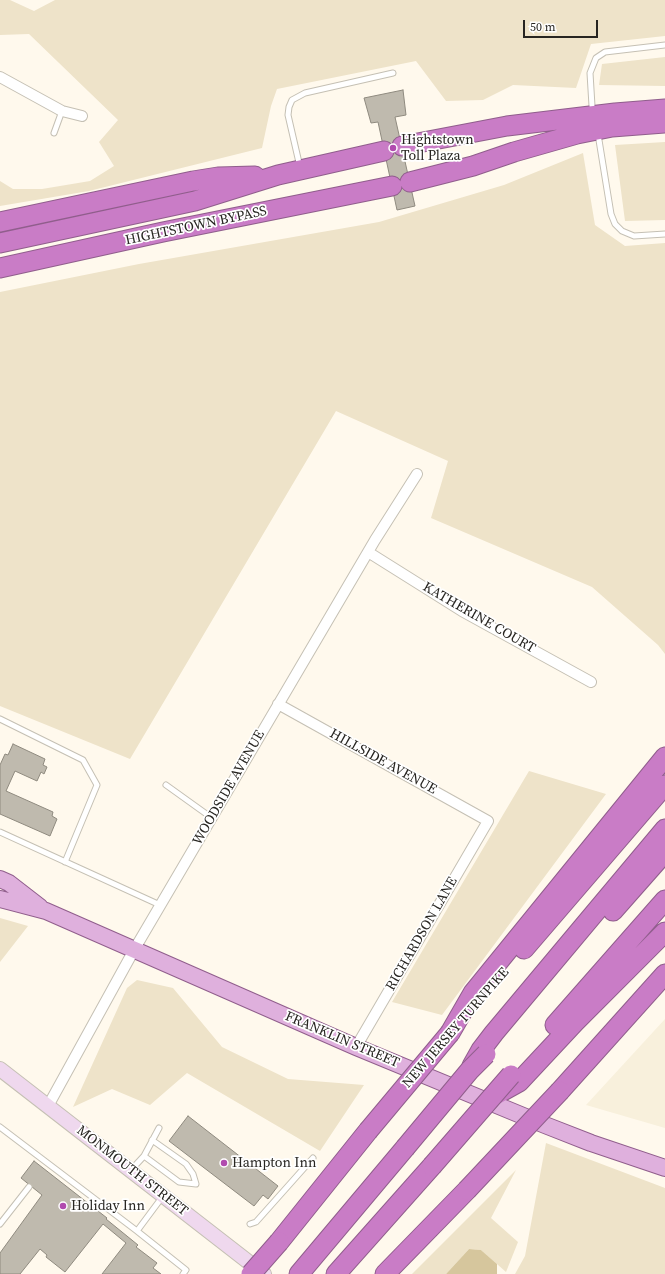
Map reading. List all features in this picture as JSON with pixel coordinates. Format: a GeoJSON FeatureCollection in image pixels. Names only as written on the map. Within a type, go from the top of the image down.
{"type":"FeatureCollection","features":[{"type":"Feature","properties":{"kind":"highway"},"geometry":{"type":"LineString","coordinates":[[507,126],[592,106],[665,97]]}},
{"type":"Feature","properties":{"kind":"highway"},"geometry":{"type":"LineString","coordinates":[[507,126],[615,112],[665,109]]}},
{"type":"Feature","properties":{"kind":"highway","name":"HIGHTSTOWN BYPASS"},"geometry":{"type":"LineString","coordinates":[[0,268],[163,232],[401,184],[473,166],[552,140],[598,129],[660,124]]}},
{"type":"Feature","properties":{"kind":"highway","name":"HIGHTSTOWN BYPASS"},"geometry":{"type":"LineString","coordinates":[[0,243],[195,201],[278,175],[393,148],[507,126]]}},
{"type":"Feature","properties":{"kind":"highway"},"geometry":{"type":"LineString","coordinates":[[0,222],[193,181],[218,177],[278,175]]}},
{"type":"Feature","properties":{"kind":"highway"},"geometry":{"type":"LineString","coordinates":[[450,1033],[473,993],[665,757]]}},
{"type":"Feature","properties":{"kind":"highway","name":"NEW JERSEY TURNPIKE"},"geometry":{"type":"LineString","coordinates":[[251,1274],[279,1242],[368,1131],[450,1033],[562,907],[665,785]]}},
{"type":"Feature","properties":{"kind":"highway"},"geometry":{"type":"LineString","coordinates":[[300,1273],[470,1070],[483,1052],[665,829]]}},
{"type":"Feature","properties":{"kind":"highway"},"geometry":{"type":"LineString","coordinates":[[483,1052],[665,852]]}},
{"type":"Feature","properties":{"kind":"highway"},"geometry":{"type":"LineString","coordinates":[[515,1079],[665,900]]}},
{"type":"Feature","properties":{"kind":"highway"},"geometry":{"type":"LineString","coordinates":[[336,1274],[491,1097],[515,1079],[575,1022],[665,932]]}},
{"type":"Feature","properties":{"kind":"highway"},"geometry":{"type":"LineString","coordinates":[[385,1274],[467,1190],[560,1091],[665,974]]}},
{"type":"Feature","properties":{"kind":"highway"},"geometry":{"type":"LineString","coordinates":[[585,1063],[642,1015],[665,991]]}},
{"type":"Feature","properties":{"kind":"main road"},"geometry":{"type":"LineString","coordinates":[[0,879],[9,883],[46,911]]}},
{"type":"Feature","properties":{"kind":"main road"},"geometry":{"type":"LineString","coordinates":[[0,899],[46,911]]}},
{"type":"Feature","properties":{"kind":"main road","name":"FRANKLIN STREET"},"geometry":{"type":"LineString","coordinates":[[46,911],[356,1047],[584,1141],[665,1168]]}},
{"type":"Feature","properties":{"kind":"street"},"geometry":{"type":"LineString","coordinates":[[0,77],[62,112],[82,116]]}},
{"type":"Feature","properties":{"kind":"street","name":"WOODSIDE AVENUE"},"geometry":{"type":"LineString","coordinates":[[48,1106],[134,950],[368,552],[417,474]]}},
{"type":"Feature","properties":{"kind":"street","name":"KATHERINE COURT"},"geometry":{"type":"LineString","coordinates":[[368,552],[462,611],[592,682]]}},
{"type":"Feature","properties":{"kind":"street","name":"HILLSIDE AVENUE"},"geometry":{"type":"LineString","coordinates":[[278,704],[488,821]]}},
{"type":"Feature","properties":{"kind":"street","name":"RICHARDSON LANE"},"geometry":{"type":"LineString","coordinates":[[356,1047],[488,821]]}},
{"type":"Feature","properties":{"kind":"street","name":"MONMOUTH STREET"},"geometry":{"type":"LineString","coordinates":[[0,1069],[264,1274]]}},
{"type":"Feature","properties":{"kind":"lane"},"geometry":{"type":"LineString","coordinates":[[592,106],[590,73],[596,58],[605,52],[665,45]]}},
{"type":"Feature","properties":{"kind":"lane"},"geometry":{"type":"LineString","coordinates":[[301,170],[288,115],[292,100],[305,93],[393,73]]}},
{"type":"Feature","properties":{"kind":"lane"},"geometry":{"type":"LineString","coordinates":[[54,133],[62,112]]}},
{"type":"Feature","properties":{"kind":"lane"},"geometry":{"type":"LineString","coordinates":[[598,129],[611,214],[615,224],[622,231],[634,236],[665,234]]}},
{"type":"Feature","properties":{"kind":"lane"},"geometry":{"type":"LineString","coordinates":[[0,719],[83,760],[97,785],[65,862]]}},
{"type":"Feature","properties":{"kind":"lane"},"geometry":{"type":"LineString","coordinates":[[166,785],[212,818]]}},
{"type":"Feature","properties":{"kind":"lane"},"geometry":{"type":"LineString","coordinates":[[0,832],[160,906]]}},
{"type":"Feature","properties":{"kind":"lane"},"geometry":{"type":"LineString","coordinates":[[0,1127],[48,1162],[186,1270],[183,1274]]}},
{"type":"Feature","properties":{"kind":"lane"},"geometry":{"type":"LineString","coordinates":[[131,1170],[144,1156],[159,1128]]}},
{"type":"Feature","properties":{"kind":"lane"},"geometry":{"type":"LineString","coordinates":[[144,1156],[179,1182],[196,1184],[193,1174],[186,1164],[152,1140]]}},
{"type":"Feature","properties":{"kind":"lane"},"geometry":{"type":"LineString","coordinates":[[250,1224],[256,1222],[312,1158]]}},
{"type":"Feature","properties":{"kind":"lane"},"geometry":{"type":"LineString","coordinates":[[44,1167],[48,1162]]}},
{"type":"Feature","properties":{"kind":"lane"},"geometry":{"type":"LineString","coordinates":[[0,1224],[29,1187]]}},
{"type":"Feature","properties":{"kind":"lane"},"geometry":{"type":"LineString","coordinates":[[137,1231],[163,1196]]}},
{"type":"Feature","properties":{"kind":"shaded area"},"geometry":{"type":"Polygon","coordinates":[[[0,0],[10,0],[34,11],[55,0],[665,0],[665,36],[591,44],[576,88],[513,85],[483,100],[446,101],[416,61],[277,89],[271,106],[262,148],[89,191],[0,206],[0,181],[13,189],[42,189],[90,181],[114,166],[99,142],[118,120],[29,34],[0,35],[0,0]]]}},
{"type":"Feature","properties":{"kind":"shaded area"},"geometry":{"type":"Polygon","coordinates":[[[665,57],[665,86],[599,85],[602,64],[665,57]]]}},
{"type":"Feature","properties":{"kind":"shaded area"},"geometry":{"type":"Polygon","coordinates":[[[665,142],[665,220],[625,221],[615,145],[665,142]]]}},
{"type":"Feature","properties":{"kind":"shaded area"},"geometry":{"type":"Polygon","coordinates":[[[583,153],[595,225],[625,246],[665,243],[665,654],[658,645],[592,587],[431,518],[448,461],[336,411],[130,759],[0,706],[0,292],[139,264],[379,222],[504,185],[583,153]]]}},
{"type":"Feature","properties":{"kind":"shaded area"},"geometry":{"type":"Polygon","coordinates":[[[529,771],[606,794],[442,1015],[392,1002],[529,771]]]}},
{"type":"Feature","properties":{"kind":"shaded area"},"geometry":{"type":"Polygon","coordinates":[[[0,918],[28,926],[0,962],[0,918]]]}},
{"type":"Feature","properties":{"kind":"shaded area"},"geometry":{"type":"Polygon","coordinates":[[[137,980],[173,988],[222,1047],[288,1079],[364,1085],[320,1151],[187,1073],[150,1105],[112,1089],[73,1107],[127,988],[137,980]]]}},
{"type":"Feature","properties":{"kind":"shaded area"},"geometry":{"type":"Polygon","coordinates":[[[665,1019],[665,1128],[586,1105],[665,1019]]]}},
{"type":"Feature","properties":{"kind":"shaded area"},"geometry":{"type":"Polygon","coordinates":[[[546,1143],[665,1188],[665,1274],[515,1274],[525,1256],[546,1143]]]}},
{"type":"Feature","properties":{"kind":"shaded area"},"geometry":{"type":"Polygon","coordinates":[[[516,1170],[491,1218],[518,1242],[506,1272],[481,1250],[469,1249],[446,1274],[412,1274],[516,1170]]]}},
{"type":"Feature","properties":{"kind":"shaded area"},"geometry":{"type":"Polygon","coordinates":[[[469,1249],[481,1250],[497,1264],[497,1274],[446,1274],[469,1249]]]}},
{"type":"Feature","properties":{"kind":"building","name":"Hightstown Toll Plaza"},"geometry":{"type":"Polygon","coordinates":[[[403,90],[406,115],[395,117],[415,206],[397,210],[378,122],[371,123],[364,98],[403,90]]]}},
{"type":"Feature","properties":{"kind":"building"},"geometry":{"type":"Polygon","coordinates":[[[13,744],[45,759],[43,765],[47,767],[44,774],[41,772],[37,781],[15,771],[6,791],[53,812],[52,816],[57,819],[50,836],[0,814],[0,765],[5,754],[8,755],[13,744]]]}},
{"type":"Feature","properties":{"kind":"building","name":"Hampton Inn"},"geometry":{"type":"Polygon","coordinates":[[[188,1116],[278,1186],[268,1199],[263,1195],[254,1206],[169,1141],[188,1116]]]}},
{"type":"Feature","properties":{"kind":"building","name":"Holiday Inn"},"geometry":{"type":"Polygon","coordinates":[[[34,1161],[107,1218],[106,1219],[138,1245],[136,1247],[157,1263],[153,1268],[161,1274],[102,1274],[126,1243],[103,1224],[65,1272],[46,1257],[47,1255],[40,1249],[20,1274],[0,1274],[0,1253],[42,1195],[21,1178],[34,1161]]]}},
{"type":"Feature","properties":{"kind":"place","name":"Hightstown Toll Plaza"},"geometry":{"type":"Point","coordinates":[393,148]}},
{"type":"Feature","properties":{"kind":"place","name":"Hampton Inn"},"geometry":{"type":"Point","coordinates":[224,1163]}},
{"type":"Feature","properties":{"kind":"place","name":"Holiday Inn"},"geometry":{"type":"Point","coordinates":[63,1206]}}]}
